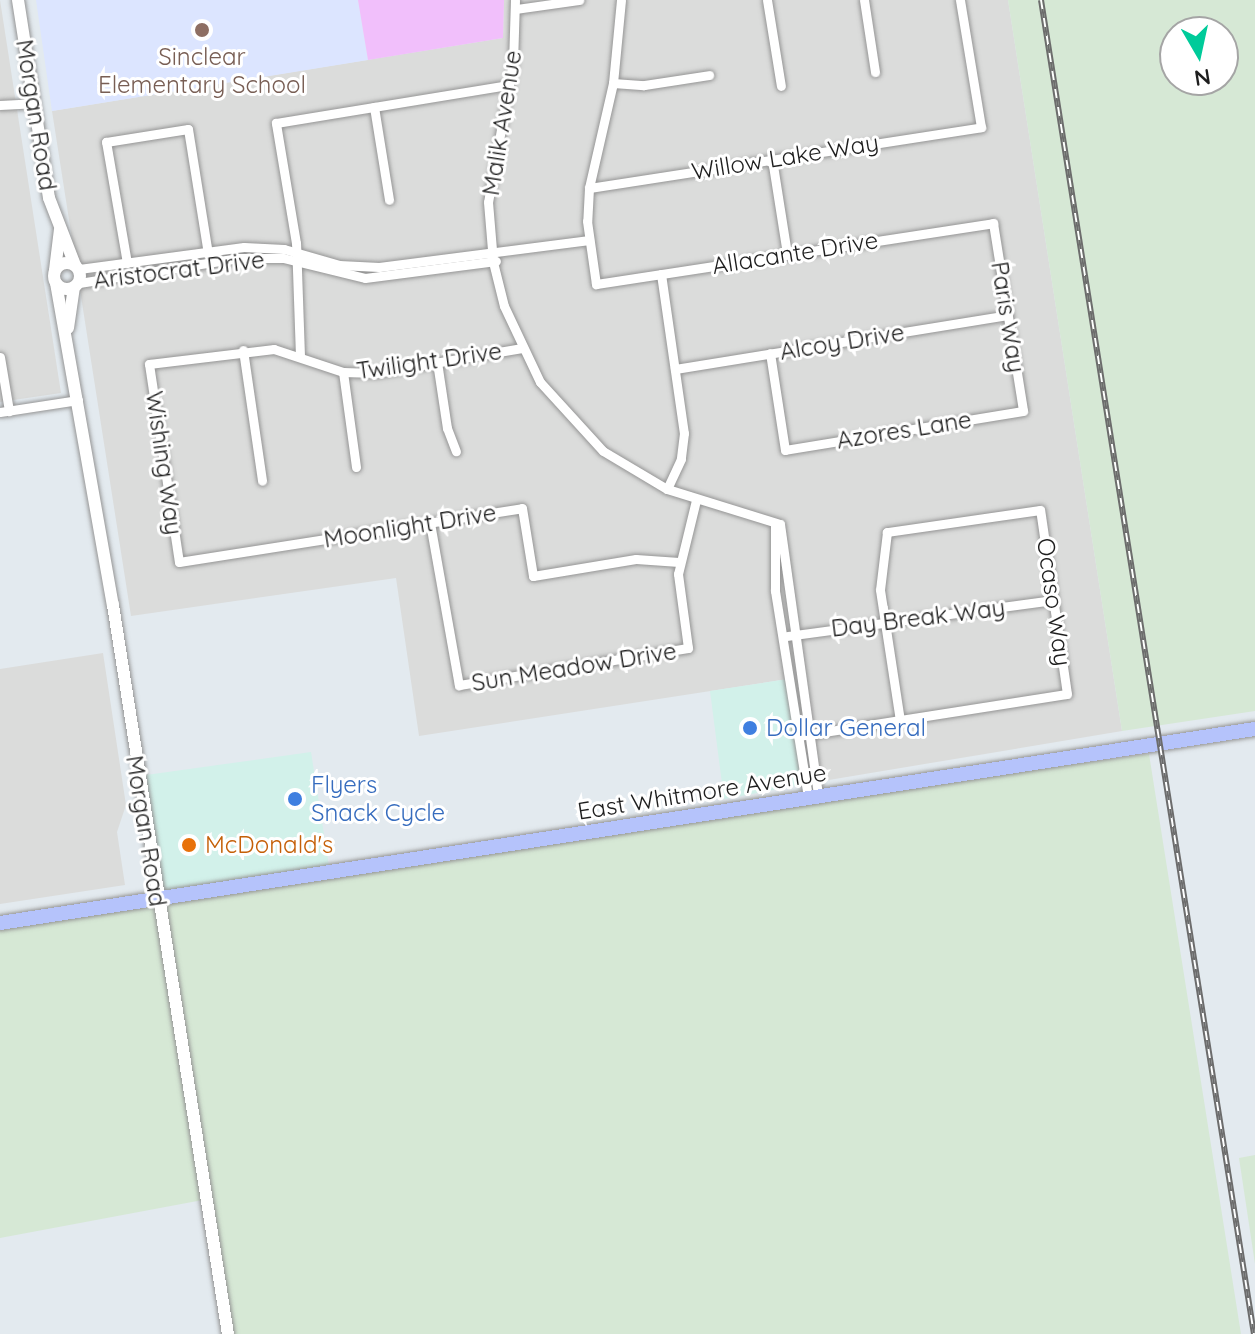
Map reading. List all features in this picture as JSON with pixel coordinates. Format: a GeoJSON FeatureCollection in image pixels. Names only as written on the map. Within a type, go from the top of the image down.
{"type":"FeatureCollection","features":[{"type":"Feature","properties":{"kind":"main road","name":"East Whitmore Avenue"},"geometry":{"type":"LineString","coordinates":[[0,923],[1255,729]]}},
{"type":"Feature","properties":{"kind":"street","name":"Morgan Road"},"geometry":{"type":"LineString","coordinates":[[18,0],[33,103],[60,229],[77,267],[68,328]]}},
{"type":"Feature","properties":{"kind":"street"},"geometry":{"type":"LineString","coordinates":[[516,5],[579,0]]}},
{"type":"Feature","properties":{"kind":"street"},"geometry":{"type":"LineString","coordinates":[[589,240],[589,188],[613,83],[621,0]]}},
{"type":"Feature","properties":{"kind":"street"},"geometry":{"type":"LineString","coordinates":[[767,0],[781,86]]}},
{"type":"Feature","properties":{"kind":"street"},"geometry":{"type":"LineString","coordinates":[[864,0],[875,72]]}},
{"type":"Feature","properties":{"kind":"street","name":"Willow Lake Way"},"geometry":{"type":"LineString","coordinates":[[589,188],[981,127],[960,0]]}},
{"type":"Feature","properties":{"kind":"street","name":"Malik Avenue"},"geometry":{"type":"LineString","coordinates":[[516,5],[509,85],[490,180],[491,250],[522,348],[549,395],[584,434],[624,466],[667,489],[696,500],[778,524],[785,533],[788,636]]}},
{"type":"Feature","properties":{"kind":"street"},"geometry":{"type":"LineString","coordinates":[[613,83],[644,85],[709,75]]}},
{"type":"Feature","properties":{"kind":"street"},"geometry":{"type":"LineString","coordinates":[[300,356],[295,258],[276,123],[509,85]]}},
{"type":"Feature","properties":{"kind":"street"},"geometry":{"type":"LineString","coordinates":[[0,105],[33,103]]}},
{"type":"Feature","properties":{"kind":"street"},"geometry":{"type":"LineString","coordinates":[[374,107],[389,200]]}},
{"type":"Feature","properties":{"kind":"street"},"geometry":{"type":"LineString","coordinates":[[127,263],[106,142],[188,129],[208,256]]}},
{"type":"Feature","properties":{"kind":"street"},"geometry":{"type":"LineString","coordinates":[[772,159],[787,254]]}},
{"type":"Feature","properties":{"kind":"street","name":"Allacante Drive"},"geometry":{"type":"LineString","coordinates":[[589,240],[596,284],[993,223]]}},
{"type":"Feature","properties":{"kind":"street","name":"Paris Way"},"geometry":{"type":"LineString","coordinates":[[993,223],[1023,411]]}},
{"type":"Feature","properties":{"kind":"street","name":"Morgan Road"},"geometry":{"type":"LineString","coordinates":[[60,229],[56,277],[68,328],[156,898],[228,1334]]}},
{"type":"Feature","properties":{"kind":"street","name":"Aristocrat Drive"},"geometry":{"type":"LineString","coordinates":[[295,258],[379,267],[491,250],[513,251],[589,240]]}},
{"type":"Feature","properties":{"kind":"street","name":"Aristocrat Drive"},"geometry":{"type":"LineString","coordinates":[[76,285],[208,256],[267,247],[365,278],[493,262],[513,251]]}},
{"type":"Feature","properties":{"kind":"street","name":"Aristocrat Drive"},"geometry":{"type":"LineString","coordinates":[[77,267],[208,256]]}},
{"type":"Feature","properties":{"kind":"street"},"geometry":{"type":"LineString","coordinates":[[76,285],[56,277],[64,263],[77,267]]}},
{"type":"Feature","properties":{"kind":"street"},"geometry":{"type":"LineString","coordinates":[[661,274],[684,443],[667,489]]}},
{"type":"Feature","properties":{"kind":"street","name":"Alcoy Drive"},"geometry":{"type":"LineString","coordinates":[[675,369],[1008,315]]}},
{"type":"Feature","properties":{"kind":"street","name":"Twilight Drive"},"geometry":{"type":"LineString","coordinates":[[149,364],[243,350],[274,349],[343,372],[375,373],[522,348]]}},
{"type":"Feature","properties":{"kind":"street"},"geometry":{"type":"LineString","coordinates":[[243,350],[262,481]]}},
{"type":"Feature","properties":{"kind":"street","name":"Azores Lane"},"geometry":{"type":"LineString","coordinates":[[770,353],[785,450],[1023,411]]}},
{"type":"Feature","properties":{"kind":"street"},"geometry":{"type":"LineString","coordinates":[[0,357],[4,411],[78,400]]}},
{"type":"Feature","properties":{"kind":"street"},"geometry":{"type":"LineString","coordinates":[[437,362],[447,428],[456,451]]}},
{"type":"Feature","properties":{"kind":"street","name":"Wishing Way"},"geometry":{"type":"LineString","coordinates":[[149,364],[179,562]]}},
{"type":"Feature","properties":{"kind":"street"},"geometry":{"type":"LineString","coordinates":[[343,372],[356,467]]}},
{"type":"Feature","properties":{"kind":"street"},"geometry":{"type":"LineString","coordinates":[[679,562],[696,500]]}},
{"type":"Feature","properties":{"kind":"street","name":"Moonlight Drive"},"geometry":{"type":"LineString","coordinates":[[179,562],[522,508],[533,576],[636,559],[679,562]]}},
{"type":"Feature","properties":{"kind":"street","name":"Ocaso Way"},"geometry":{"type":"LineString","coordinates":[[885,625],[880,590],[887,532],[1040,510],[1067,694],[900,720]]}},
{"type":"Feature","properties":{"kind":"street","name":"Sun Meadow Drive"},"geometry":{"type":"LineString","coordinates":[[430,523],[459,685],[688,648],[679,562]]}},
{"type":"Feature","properties":{"kind":"street","name":"Day Break Way"},"geometry":{"type":"LineString","coordinates":[[788,636],[1053,600]]}},
{"type":"Feature","properties":{"kind":"street"},"geometry":{"type":"LineString","coordinates":[[803,735],[900,720],[885,625]]}},
{"type":"Feature","properties":{"kind":"street"},"geometry":{"type":"LineString","coordinates":[[788,636],[813,797]]}},
{"type":"Feature","properties":{"kind":"shaded area"},"geometry":{"type":"Polygon","coordinates":[[[0,0],[61,393],[0,402],[0,0]]]}},
{"type":"Feature","properties":{"kind":"shaded area","name":"Sinclear Elementary School"},"geometry":{"type":"Polygon","coordinates":[[[36,0],[358,0],[368,60],[52,111],[36,0]]]}},
{"type":"Feature","properties":{"kind":"shaded area"},"geometry":{"type":"Polygon","coordinates":[[[358,0],[504,0],[503,38],[368,60],[358,0]]]}},
{"type":"Feature","properties":{"kind":"shaded area"},"geometry":{"type":"Polygon","coordinates":[[[504,0],[1008,0],[1122,731],[811,783],[794,678],[419,736],[396,578],[131,616],[52,111],[503,38],[504,0]]]}},
{"type":"Feature","properties":{"kind":"shaded area"},"geometry":{"type":"Polygon","coordinates":[[[1008,0],[1255,0],[1255,711],[1122,731],[1008,0]]]}},
{"type":"Feature","properties":{"kind":"shaded area"},"geometry":{"type":"Polygon","coordinates":[[[103,653],[126,805],[117,832],[125,885],[0,904],[0,669],[103,653]]]}},
{"type":"Feature","properties":{"kind":"shaded area"},"geometry":{"type":"Polygon","coordinates":[[[794,678],[811,783],[724,799],[710,691],[794,678]]]}},
{"type":"Feature","properties":{"kind":"shaded area"},"geometry":{"type":"Polygon","coordinates":[[[311,752],[329,866],[161,892],[139,776],[311,752]]]}},
{"type":"Feature","properties":{"kind":"shaded area"},"geometry":{"type":"Polygon","coordinates":[[[1149,754],[1241,1334],[231,1334],[208,1199],[0,1238],[0,922],[661,820],[1149,754]]]}},
{"type":"Feature","properties":{"kind":"shaded area"},"geometry":{"type":"Polygon","coordinates":[[[1255,1155],[1255,1264],[1239,1158],[1255,1155]]]}},
{"type":"Feature","properties":{"kind":"railway"},"geometry":{"type":"LineString","coordinates":[[1041,0],[1254,1334]]}},
{"type":"Feature","properties":{"kind":"place","name":"Sinclear Elementary School"},"geometry":{"type":"Point","coordinates":[202,30]}},
{"type":"Feature","properties":{"kind":"place","name":"Dollar General"},"geometry":{"type":"Point","coordinates":[750,728]}},
{"type":"Feature","properties":{"kind":"place","name":"Flyers Snack Cycle"},"geometry":{"type":"Point","coordinates":[295,799]}},
{"type":"Feature","properties":{"kind":"place","name":"McDonald's"},"geometry":{"type":"Point","coordinates":[189,845]}}]}
